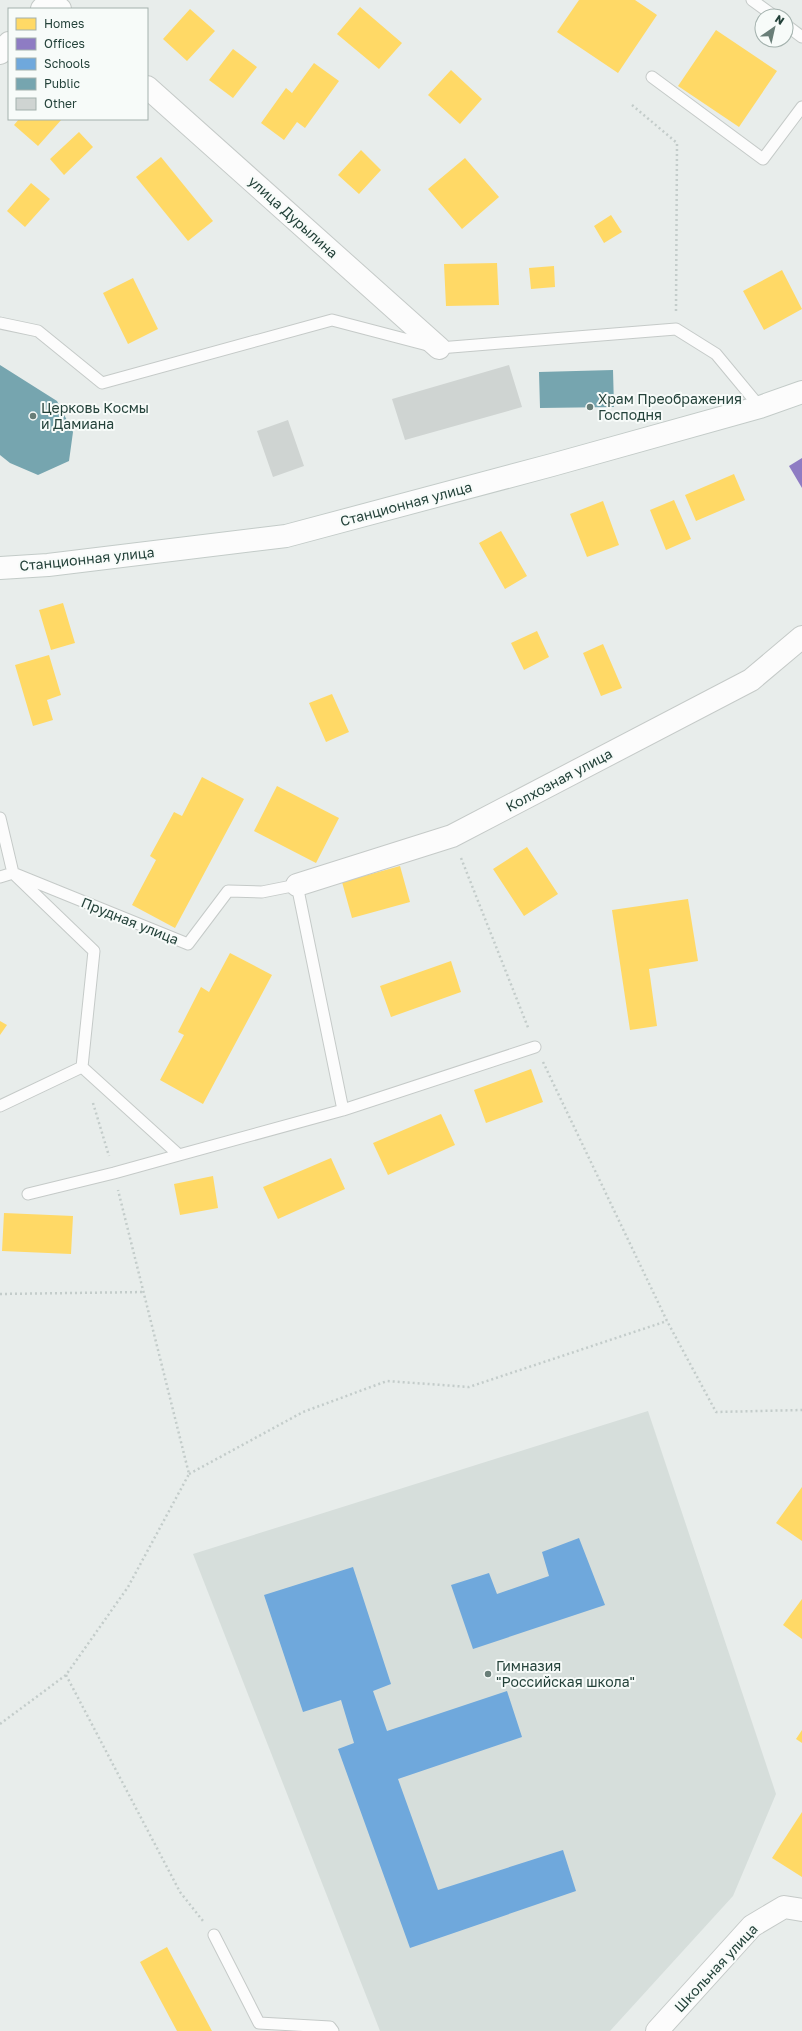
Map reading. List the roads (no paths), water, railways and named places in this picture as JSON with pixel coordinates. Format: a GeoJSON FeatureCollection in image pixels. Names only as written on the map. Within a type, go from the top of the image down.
{"type":"FeatureCollection","features":[{"type":"Feature","properties":{"kind":"street"},"geometry":{"type":"LineString","coordinates":[[43,8],[50,1],[59,8]]}},
{"type":"Feature","properties":{"kind":"street"},"geometry":{"type":"LineString","coordinates":[[0,52],[8,44]]}},
{"type":"Feature","properties":{"kind":"street","name":"улица Дурылина"},"geometry":{"type":"LineString","coordinates":[[148,88],[439,348]]}},
{"type":"Feature","properties":{"kind":"street","name":"Станционная улица"},"geometry":{"type":"LineString","coordinates":[[0,568],[48,565],[286,536],[760,407],[802,392]]}},
{"type":"Feature","properties":{"kind":"street","name":"Колхозная улица"},"geometry":{"type":"LineString","coordinates":[[297,885],[452,836],[751,680],[802,637]]}},
{"type":"Feature","properties":{"kind":"street","name":"Школьная улица"},"geometry":{"type":"LineString","coordinates":[[657,2031],[752,1926],[784,1907],[802,1910]]}},
{"type":"Feature","properties":{"kind":"lane"},"geometry":{"type":"LineString","coordinates":[[752,0],[763,8]]}},
{"type":"Feature","properties":{"kind":"lane"},"geometry":{"type":"LineString","coordinates":[[652,77],[763,159],[802,107]]}},
{"type":"Feature","properties":{"kind":"lane"},"geometry":{"type":"LineString","coordinates":[[0,323],[38,331],[102,383],[332,320],[439,348],[676,330],[716,354],[760,407]]}},
{"type":"Feature","properties":{"kind":"lane"},"geometry":{"type":"LineString","coordinates":[[0,818],[13,873],[94,951],[82,1067]]}},
{"type":"Feature","properties":{"kind":"lane"},"geometry":{"type":"LineString","coordinates":[[0,877],[13,873]]}},
{"type":"Feature","properties":{"kind":"lane","name":"Прудная улица"},"geometry":{"type":"LineString","coordinates":[[13,873],[188,944],[228,891],[262,892],[297,885]]}},
{"type":"Feature","properties":{"kind":"lane"},"geometry":{"type":"LineString","coordinates":[[297,885],[343,1110]]}},
{"type":"Feature","properties":{"kind":"lane"},"geometry":{"type":"LineString","coordinates":[[28,1194],[114,1174],[179,1154],[343,1110],[535,1047]]}},
{"type":"Feature","properties":{"kind":"lane"},"geometry":{"type":"LineString","coordinates":[[0,1106],[82,1067]]}},
{"type":"Feature","properties":{"kind":"lane"},"geometry":{"type":"LineString","coordinates":[[82,1067],[179,1154]]}},
{"type":"Feature","properties":{"kind":"lane"},"geometry":{"type":"LineString","coordinates":[[214,1935],[259,2023],[330,2027],[333,2031]]}},
{"type":"Feature","properties":{"kind":"place","name":"Храм Преображения Господня"},"geometry":{"type":"Point","coordinates":[590,407]}},
{"type":"Feature","properties":{"kind":"place","name":"Церковь Космы и Дамиана"},"geometry":{"type":"Point","coordinates":[33,416]}},
{"type":"Feature","properties":{"kind":"place","name":"Гимназия \"Российская школа\""},"geometry":{"type":"Point","coordinates":[488,1674]}}]}
